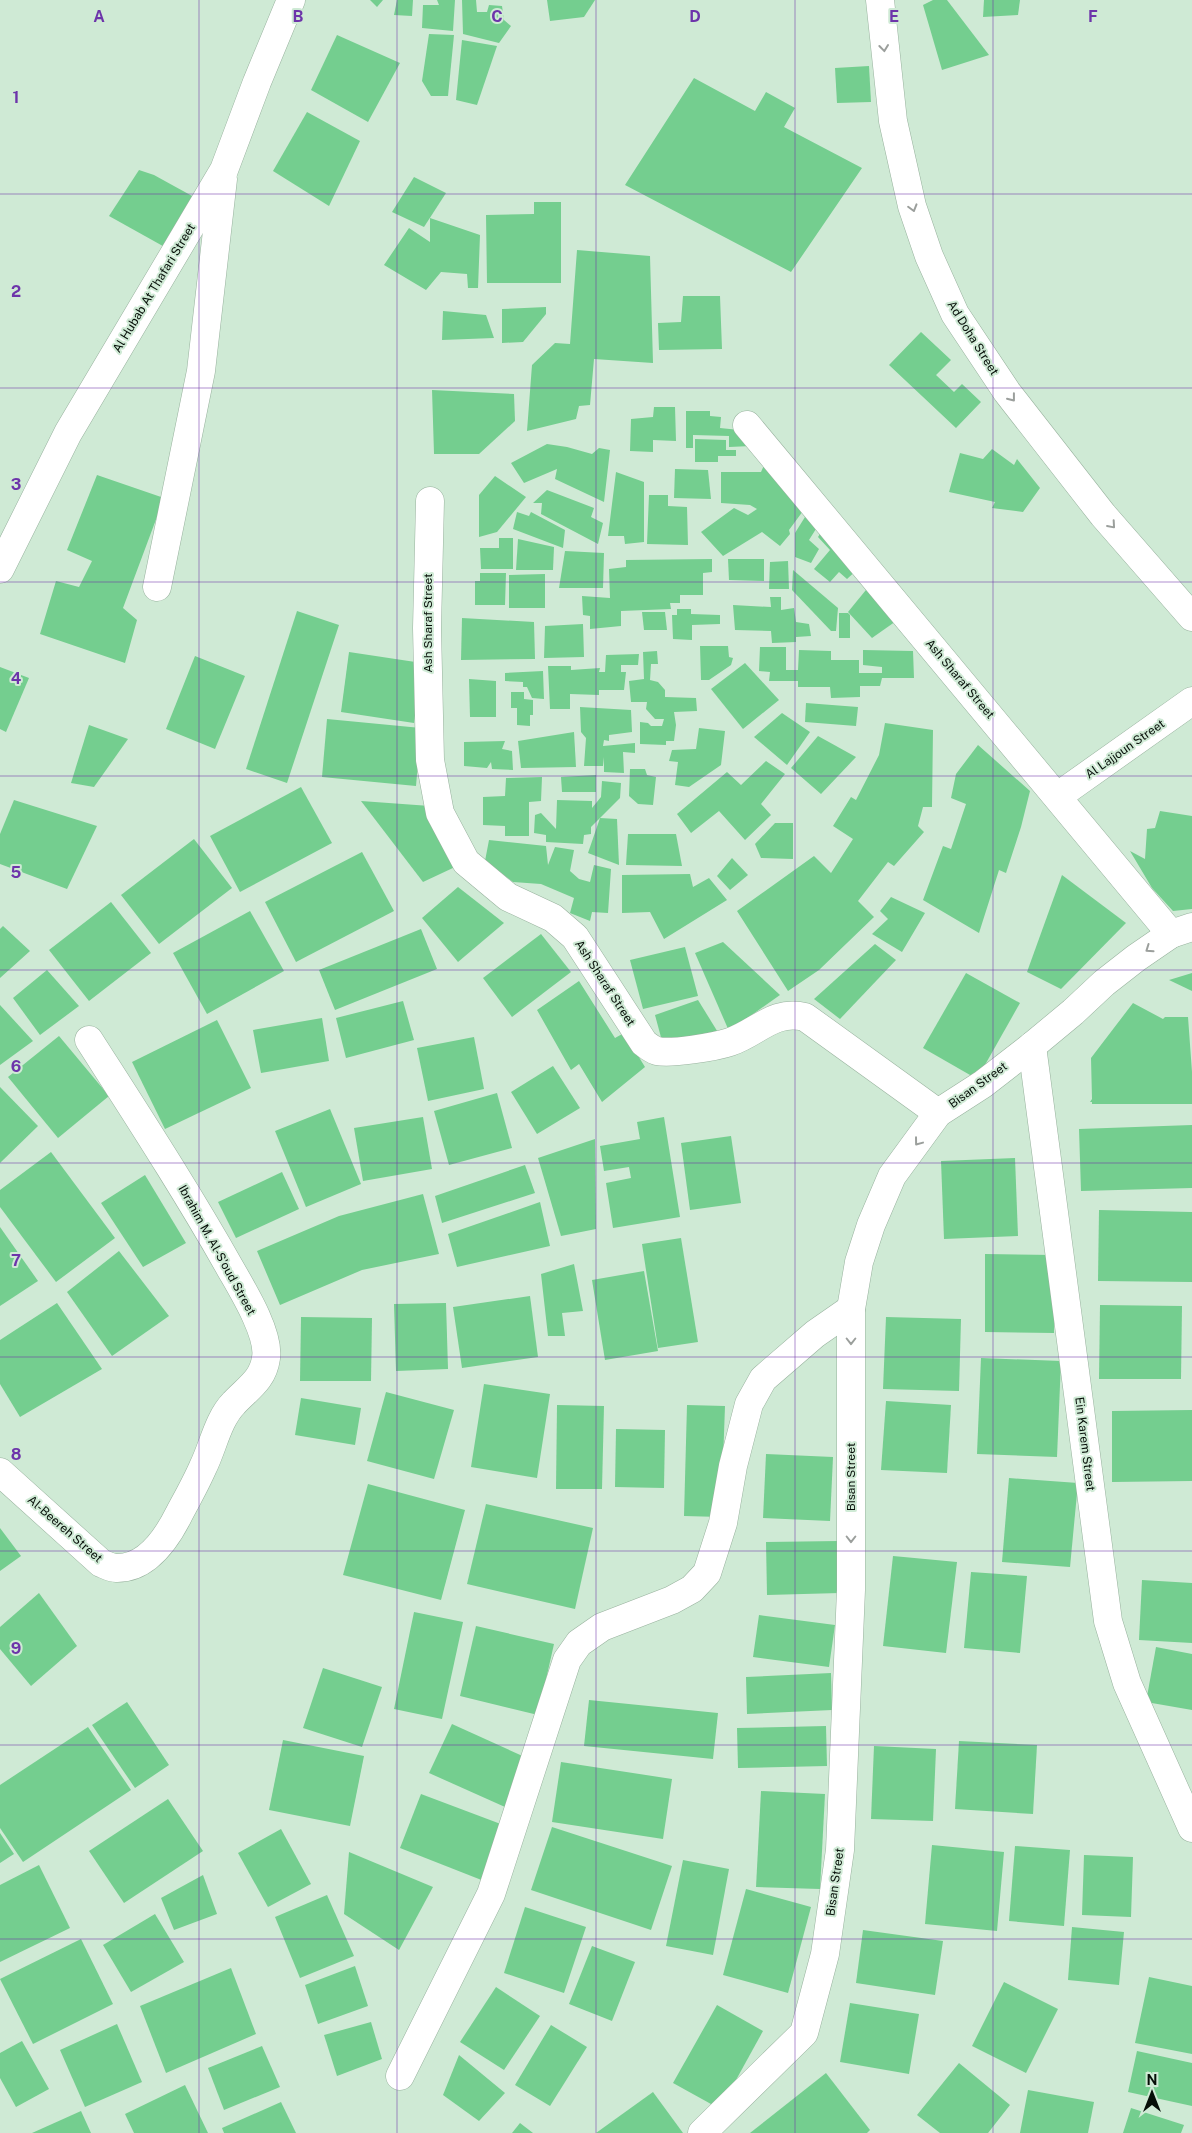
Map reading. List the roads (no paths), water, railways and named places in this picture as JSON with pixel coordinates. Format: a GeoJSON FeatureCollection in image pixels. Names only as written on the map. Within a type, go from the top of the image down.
{"type":"FeatureCollection","features":[{"type":"Feature","properties":{"kind":"street","name":"Al Hubab At Thafari Street"},"geometry":{"type":"LineString","coordinates":[[0,569],[68,433],[224,170],[257,82],[291,0]]}},
{"type":"Feature","properties":{"kind":"street","name":"Ad Doha Street"},"geometry":{"type":"LineString","coordinates":[[880,0],[893,121],[912,206],[929,256],[955,314],[1007,392],[1103,515],[1192,616]]}},
{"type":"Feature","properties":{"kind":"street"},"geometry":{"type":"LineString","coordinates":[[157,587],[201,371],[224,170]]}},
{"type":"Feature","properties":{"kind":"street","name":"Ash Sharaf Street"},"geometry":{"type":"LineString","coordinates":[[747,425],[1058,796],[1182,930]]}},
{"type":"Feature","properties":{"kind":"street","name":"Ash Sharaf Street"},"geometry":{"type":"LineString","coordinates":[[430,501],[427,628],[430,760],[440,813],[466,862],[508,897],[553,918],[575,937],[644,1042],[650,1048],[659,1051],[690,1050],[730,1042],[784,1015],[805,1017],[938,1114]]}},
{"type":"Feature","properties":{"kind":"street","name":"Al Lajjoun Street"},"geometry":{"type":"LineString","coordinates":[[1058,796],[1192,702]]}},
{"type":"Feature","properties":{"kind":"street","name":"Bisan Street"},"geometry":{"type":"LineString","coordinates":[[702,2133],[804,2032],[824,1954],[840,1850],[850,1600],[851,1308],[859,1262],[871,1225],[892,1176],[938,1114],[983,1084],[1032,1046],[1104,983],[1182,930]]}},
{"type":"Feature","properties":{"kind":"street","name":"Ibrahim M. Al-S'oud Street"},"geometry":{"type":"LineString","coordinates":[[89,1040],[202,1219],[250,1304],[264,1339],[267,1357],[262,1375],[250,1389],[233,1403],[224,1417],[199,1476],[172,1528],[160,1544]]}},
{"type":"Feature","properties":{"kind":"street","name":"Ein Karem Street"},"geometry":{"type":"LineString","coordinates":[[1032,1046],[1108,1621],[1127,1683],[1192,1828]]}},
{"type":"Feature","properties":{"kind":"street"},"geometry":{"type":"LineString","coordinates":[[400,2076],[491,1894],[567,1660],[579,1643],[602,1627],[672,1600],[692,1589],[707,1573],[723,1523],[733,1466],[749,1404],[763,1379],[816,1334],[851,1308]]}},
{"type":"Feature","properties":{"kind":"street","name":"Al-Beereh Street"},"geometry":{"type":"LineString","coordinates":[[0,1472],[101,1563],[114,1568],[127,1566],[145,1557],[160,1544]]}}]}
